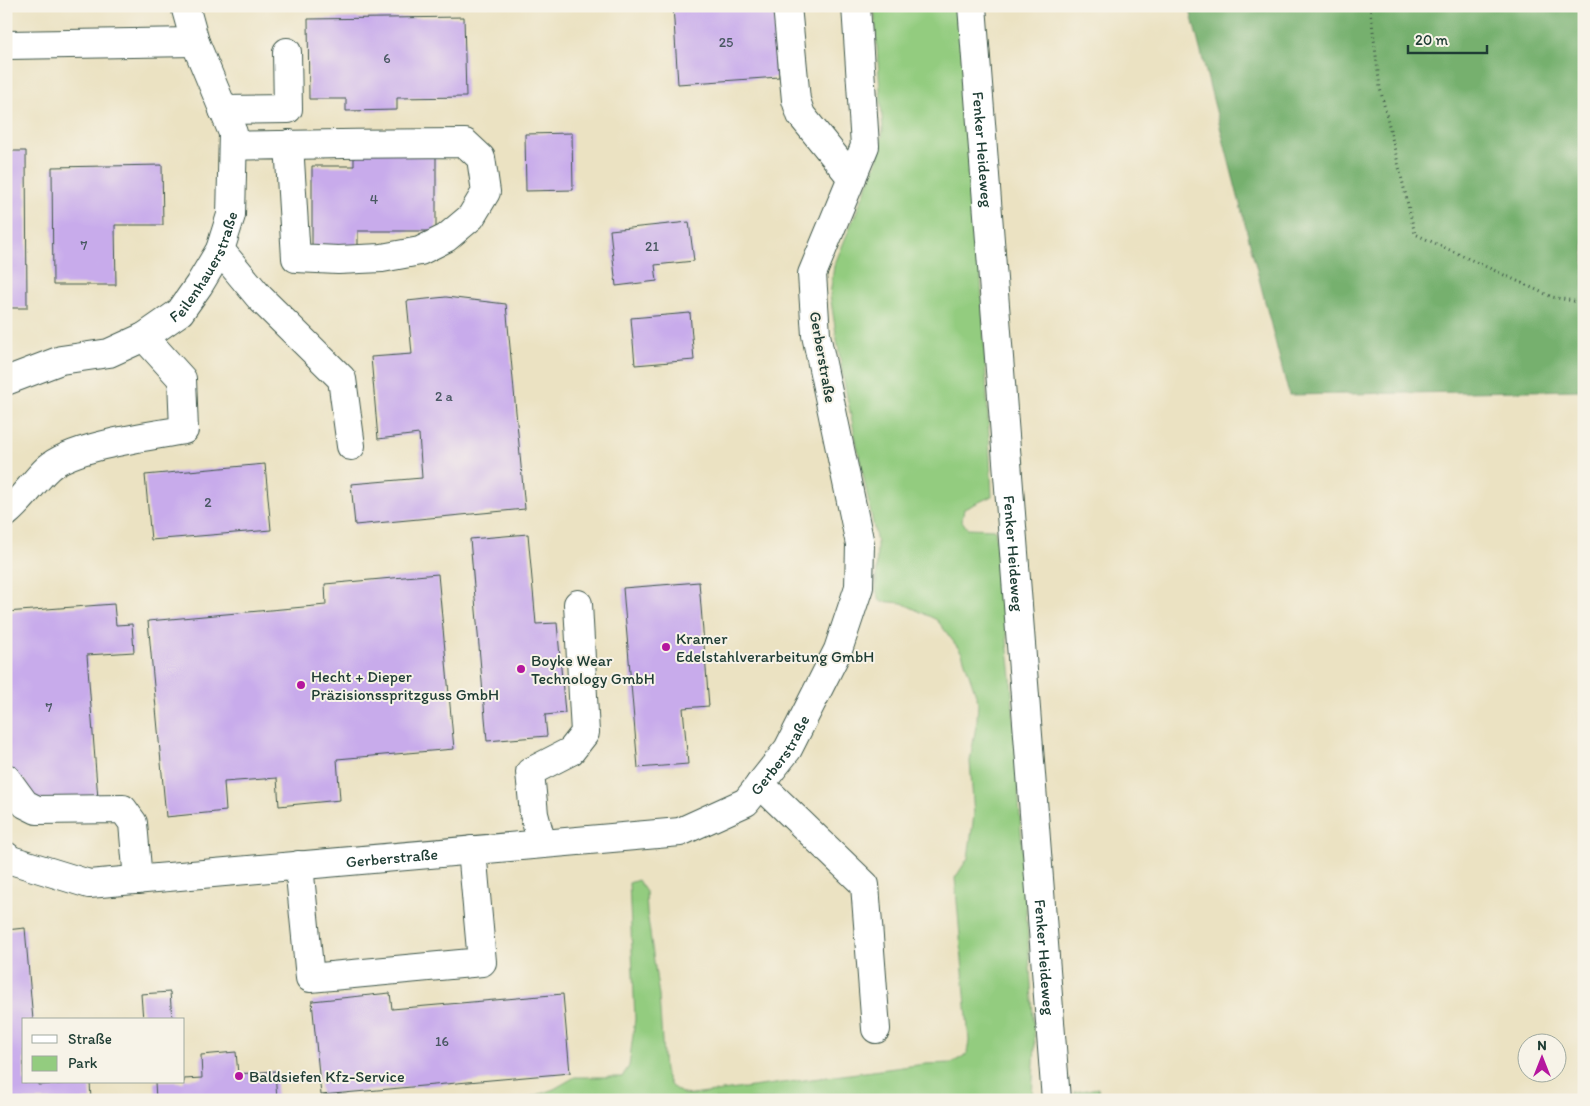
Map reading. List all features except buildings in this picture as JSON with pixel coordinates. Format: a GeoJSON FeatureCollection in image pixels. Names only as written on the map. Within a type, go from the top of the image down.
{"type":"FeatureCollection","features":[{"type":"Feature","properties":{"kind":"street","name":"Feilenhauerstraße"},"geometry":{"type":"LineString","coordinates":[[6,381],[61,360],[109,353],[144,337],[180,312],[220,250],[231,215],[234,133],[195,42],[185,6]]}},
{"type":"Feature","properties":{"kind":"street"},"geometry":{"type":"LineString","coordinates":[[787,6],[796,100],[801,115],[852,178]]}},
{"type":"Feature","properties":{"kind":"street","name":"Gerberstraße"},"geometry":{"type":"LineString","coordinates":[[6,856],[11,860],[89,884],[680,832],[746,802],[788,749],[838,650],[858,587],[860,544],[816,335],[812,274],[866,146],[856,6]]}},
{"type":"Feature","properties":{"kind":"street","name":"Fenker Heideweg"},"geometry":{"type":"LineString","coordinates":[[972,6],[1056,1100]]}},
{"type":"Feature","properties":{"kind":"street"},"geometry":{"type":"LineString","coordinates":[[6,45],[195,42]]}},
{"type":"Feature","properties":{"kind":"street"},"geometry":{"type":"LineString","coordinates":[[224,110],[288,109],[287,52]]}},
{"type":"Feature","properties":{"kind":"street"},"geometry":{"type":"LineString","coordinates":[[233,146],[290,144],[465,143],[481,158],[486,192],[471,217],[446,238],[420,251],[382,258],[338,260],[296,258],[290,144]]}},
{"type":"Feature","properties":{"kind":"street"},"geometry":{"type":"LineString","coordinates":[[220,250],[260,298],[342,379],[351,446]]}},
{"type":"Feature","properties":{"kind":"street"},"geometry":{"type":"LineString","coordinates":[[6,513],[15,506],[49,468],[71,455],[184,430],[182,379],[144,337]]}},
{"type":"Feature","properties":{"kind":"street"},"geometry":{"type":"LineString","coordinates":[[542,844],[534,814],[530,772],[571,751],[585,733],[578,604]]}},
{"type":"Feature","properties":{"kind":"street"},"geometry":{"type":"LineString","coordinates":[[6,778],[26,804],[37,810],[122,809],[133,823],[138,880]]}},
{"type":"Feature","properties":{"kind":"street"},"geometry":{"type":"LineString","coordinates":[[760,784],[866,885],[876,1029]]}},
{"type":"Feature","properties":{"kind":"street"},"geometry":{"type":"LineString","coordinates":[[299,866],[310,978],[482,962],[472,850]]}},
{"type":"Feature","properties":{"kind":"path"},"geometry":{"type":"LineString","coordinates":[[1370,6],[1380,88],[1415,234],[1552,297],[1584,303]]}},
{"type":"Feature","properties":{"kind":"green space"},"geometry":{"type":"Polygon","coordinates":[[[874,6],[960,6],[979,238],[992,496],[964,509],[962,521],[967,528],[995,529],[1011,677],[1035,1046],[1032,1097],[1031,1100],[523,1100],[554,1089],[575,1077],[622,1077],[629,1066],[635,1019],[629,883],[638,880],[646,892],[659,996],[664,1071],[671,1086],[683,1094],[692,1095],[925,1064],[952,1063],[967,1054],[969,1041],[955,878],[968,858],[974,815],[970,761],[977,720],[978,701],[962,653],[937,620],[902,603],[880,601],[876,590],[877,543],[843,377],[830,295],[834,266],[877,162],[883,130],[874,6]]]}},
{"type":"Feature","properties":{"kind":"green space"},"geometry":{"type":"Polygon","coordinates":[[[1189,6],[1584,6],[1584,390],[1289,395],[1189,6]]]}},
{"type":"Feature","properties":{"kind":"green space"},"geometry":{"type":"Polygon","coordinates":[[[1098,1088],[1100,1100],[1073,1100],[1075,1092],[1098,1088]]]}},
{"type":"Feature","properties":{"kind":"place","name":"Kramer Edelstahlverarbeitung GmbH"},"geometry":{"type":"Point","coordinates":[666,647]}},
{"type":"Feature","properties":{"kind":"place","name":"Boyke Wear Technology GmbH"},"geometry":{"type":"Point","coordinates":[521,669]}},
{"type":"Feature","properties":{"kind":"place","name":"Hecht + Dieper Präzisionsspritzguss GmbH"},"geometry":{"type":"Point","coordinates":[301,685]}},
{"type":"Feature","properties":{"kind":"place","name":"Baldsiefen Kfz-Service"},"geometry":{"type":"Point","coordinates":[239,1076]}}]}
